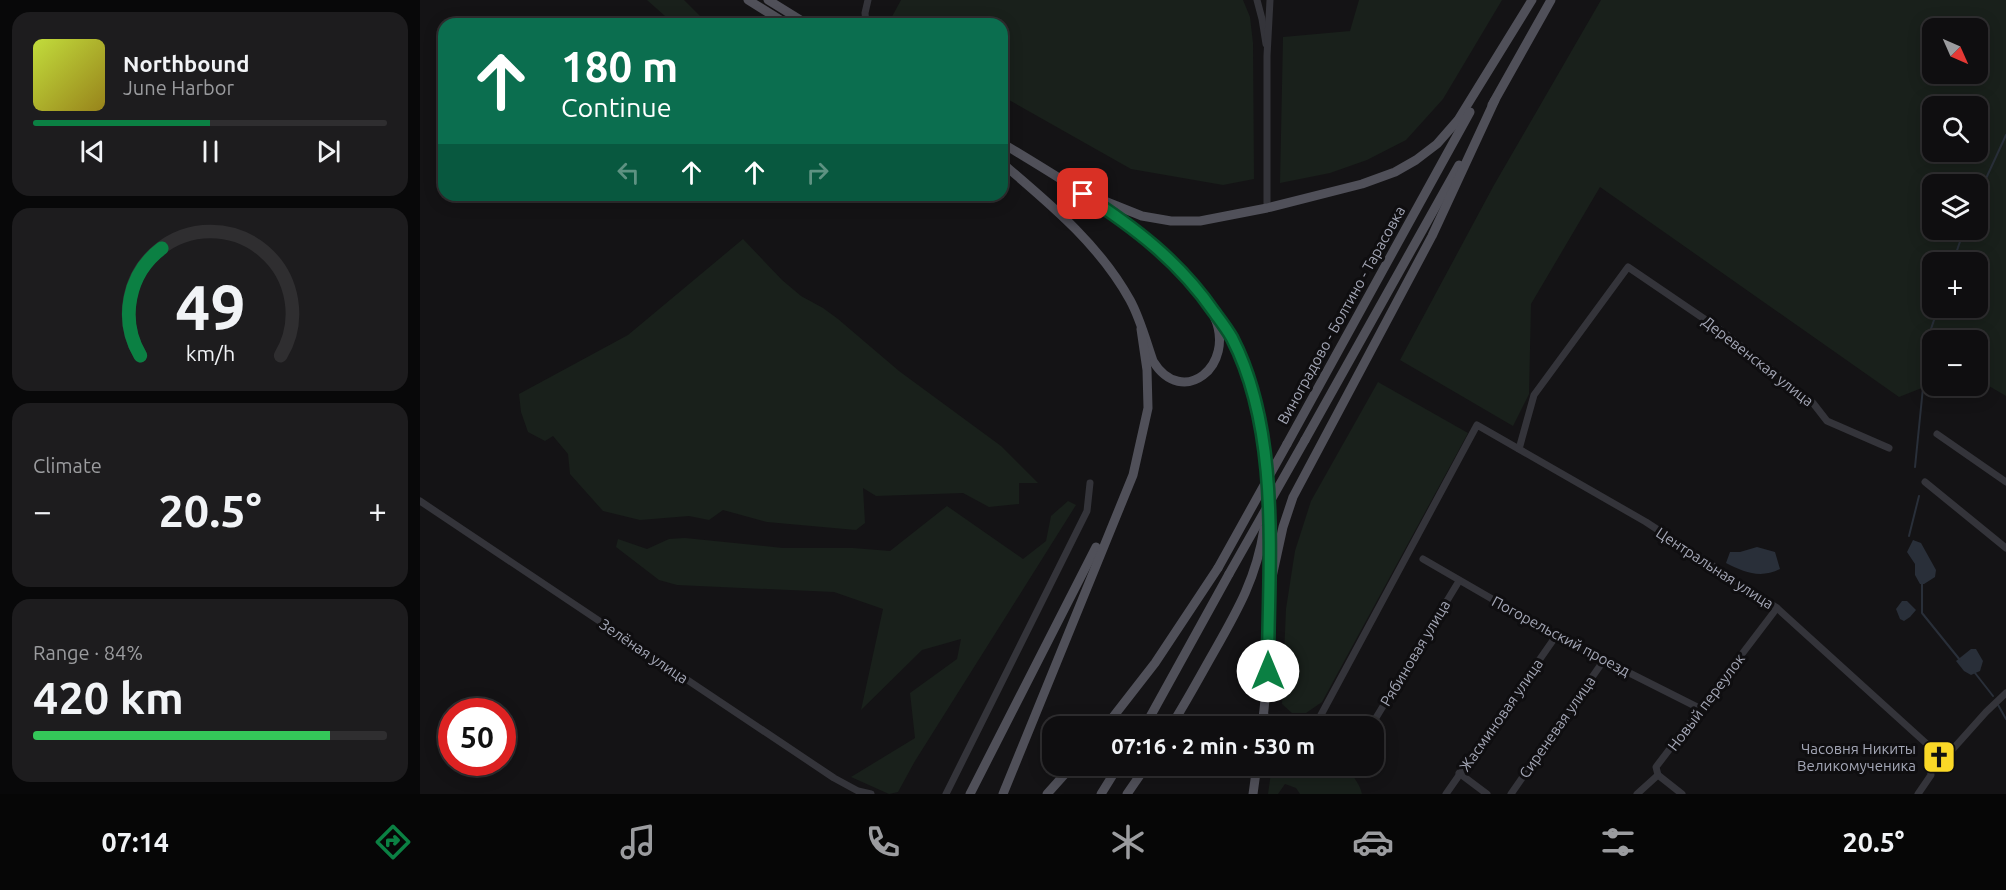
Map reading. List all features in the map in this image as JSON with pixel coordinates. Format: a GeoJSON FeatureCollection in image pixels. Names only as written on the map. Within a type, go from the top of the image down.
{"type":"FeatureCollection","features":[{"type":"Feature","properties":{"kind":"main road"},"geometry":{"type":"LineString","coordinates":[[748,0],[777,18]]}},
{"type":"Feature","properties":{"kind":"main road"},"geometry":{"type":"LineString","coordinates":[[768,0],[797,18]]}},
{"type":"Feature","properties":{"kind":"main road"},"geometry":{"type":"LineString","coordinates":[[1070,185],[1142,216],[1171,222],[1200,221],[1267,208],[1362,184],[1395,172],[1437,144],[1458,120],[1532,0]]}},
{"type":"Feature","properties":{"kind":"main road","name":"Виноградово - Болтино - Тарасовка"},"geometry":{"type":"LineString","coordinates":[[1114,716],[1155,663],[1218,568],[1532,0]]}},
{"type":"Feature","properties":{"kind":"main road","name":"Виноградово - Болтино - Тарасовка"},"geometry":{"type":"LineString","coordinates":[[1150,716],[1551,0]]}},
{"type":"Feature","properties":{"kind":"main road"},"geometry":{"type":"LineString","coordinates":[[1268,597],[1282,526],[1293,497],[1427,246],[1495,100]]}},
{"type":"Feature","properties":{"kind":"main road"},"geometry":{"type":"LineString","coordinates":[[1008,147],[1070,185],[1144,237],[1177,265],[1203,296],[1232,337],[1258,410],[1269,486],[1268,671],[1264,715]]}},
{"type":"Feature","properties":{"kind":"main road"},"geometry":{"type":"LineString","coordinates":[[1008,168],[1055,208],[1104,259],[1131,302],[1153,361],[1167,377],[1192,381],[1202,377],[1213,367],[1218,354],[1219,341],[1215,320],[1203,296]]}},
{"type":"Feature","properties":{"kind":"main road"},"geometry":{"type":"LineString","coordinates":[[1003,794],[1133,475],[1148,408],[1147,370],[1141,329]]}},
{"type":"Feature","properties":{"kind":"main road"},"geometry":{"type":"LineString","coordinates":[[970,794],[1133,475]]}},
{"type":"Feature","properties":{"kind":"main road"},"geometry":{"type":"LineString","coordinates":[[1177,716],[1250,585],[1260,551],[1269,498]]}},
{"type":"Feature","properties":{"kind":"main road"},"geometry":{"type":"LineString","coordinates":[[1047,794],[1063,776]]}},
{"type":"Feature","properties":{"kind":"main road"},"geometry":{"type":"LineString","coordinates":[[1101,794],[1113,776]]}},
{"type":"Feature","properties":{"kind":"main road"},"geometry":{"type":"LineString","coordinates":[[1107,794],[1116,776]]}},
{"type":"Feature","properties":{"kind":"main road"},"geometry":{"type":"LineString","coordinates":[[1127,794],[1139,776]]}},
{"type":"Feature","properties":{"kind":"main road"},"geometry":{"type":"LineString","coordinates":[[1254,794],[1256,776]]}},
{"type":"Feature","properties":{"kind":"street"},"geometry":{"type":"LineString","coordinates":[[865,18],[868,0]]}},
{"type":"Feature","properties":{"kind":"street"},"geometry":{"type":"LineString","coordinates":[[1257,0],[1267,56]]}},
{"type":"Feature","properties":{"kind":"street"},"geometry":{"type":"LineString","coordinates":[[1267,208],[1267,56],[1270,0]]}},
{"type":"Feature","properties":{"kind":"street","name":"Деревенская улица"},"geometry":{"type":"LineString","coordinates":[[1519,449],[1534,395],[1629,267],[1722,331],[1813,403],[1827,421],[1889,448]]}},
{"type":"Feature","properties":{"kind":"street","name":"Центральная улица"},"geometry":{"type":"LineString","coordinates":[[1320,716],[1478,425],[1646,522],[1778,608],[1928,745]]}},
{"type":"Feature","properties":{"kind":"street"},"geometry":{"type":"LineString","coordinates":[[1937,434],[2006,482]]}},
{"type":"Feature","properties":{"kind":"street"},"geometry":{"type":"LineString","coordinates":[[1925,482],[2006,548]]}},
{"type":"Feature","properties":{"kind":"street"},"geometry":{"type":"LineString","coordinates":[[946,794],[1088,511],[1090,483]]}},
{"type":"Feature","properties":{"kind":"street","name":"Зелёная улица"},"geometry":{"type":"LineString","coordinates":[[420,501],[834,778],[858,791],[872,794]]}},
{"type":"Feature","properties":{"kind":"street","name":"Погорельский проезд"},"geometry":{"type":"LineString","coordinates":[[1423,559],[1556,636],[1701,709]]}},
{"type":"Feature","properties":{"kind":"street","name":"Рябиновая улица"},"geometry":{"type":"LineString","coordinates":[[1377,716],[1459,581]]}},
{"type":"Feature","properties":{"kind":"street","name":"Новый переулок"},"geometry":{"type":"LineString","coordinates":[[1637,794],[1658,776],[1656,767],[1778,608]]}},
{"type":"Feature","properties":{"kind":"street","name":"Жасминовая улица"},"geometry":{"type":"LineString","coordinates":[[1446,794],[1556,636]]}},
{"type":"Feature","properties":{"kind":"street","name":"Сиреневая улица"},"geometry":{"type":"LineString","coordinates":[[1511,794],[1604,660]]}},
{"type":"Feature","properties":{"kind":"street"},"geometry":{"type":"LineString","coordinates":[[1918,794],[1931,775],[1928,745],[1952,750],[2006,693]]}},
{"type":"Feature","properties":{"kind":"street"},"geometry":{"type":"LineString","coordinates":[[1460,773],[1487,794]]}},
{"type":"Feature","properties":{"kind":"street"},"geometry":{"type":"LineString","coordinates":[[1658,776],[1682,794]]}},
{"type":"Feature","properties":{"kind":"shaded area"},"geometry":{"type":"Polygon","coordinates":[[[647,0],[684,0],[702,18],[667,18],[647,0]]]}},
{"type":"Feature","properties":{"kind":"shaded area"},"geometry":{"type":"Polygon","coordinates":[[[901,0],[1243,0],[1250,17],[1253,43],[1254,179],[1223,185],[1131,169],[1008,99],[1008,18],[891,18],[901,0]]]}},
{"type":"Feature","properties":{"kind":"shaded area"},"geometry":{"type":"Polygon","coordinates":[[[1359,0],[1502,0],[1443,99],[1406,140],[1367,160],[1330,173],[1280,183],[1283,37],[1350,31],[1359,0]]]}},
{"type":"Feature","properties":{"kind":"shaded area"},"geometry":{"type":"Polygon","coordinates":[[[1601,0],[2006,0],[2006,396],[1988,385],[1988,330],[1922,330],[1922,388],[1899,397],[1600,187],[1531,304],[1529,394],[1513,426],[1400,360],[1494,185],[1601,0]]]}},
{"type":"Feature","properties":{"kind":"shaded area"},"geometry":{"type":"Polygon","coordinates":[[[743,239],[782,280],[801,296],[838,319],[899,371],[1001,446],[1038,483],[1019,483],[1019,504],[989,507],[963,493],[876,496],[863,488],[865,523],[856,530],[767,522],[723,510],[709,520],[689,516],[640,520],[603,511],[570,474],[568,454],[553,436],[545,441],[528,432],[521,412],[519,394],[628,335],[743,239]]]}},
{"type":"Feature","properties":{"kind":"shaded area"},"geometry":{"type":"Polygon","coordinates":[[[1378,382],[1468,433],[1322,702],[1306,713],[1292,713],[1282,704],[1286,609],[1295,551],[1311,501],[1378,382]]]}},
{"type":"Feature","properties":{"kind":"shaded area"},"geometry":{"type":"Polygon","coordinates":[[[1068,501],[1076,505],[915,761],[898,792],[889,794],[851,777],[915,738],[910,693],[957,659],[961,639],[922,650],[861,710],[883,609],[834,592],[677,585],[659,580],[616,547],[618,539],[647,549],[669,539],[685,538],[783,548],[853,548],[890,551],[947,506],[1023,559],[1046,541],[1051,516],[1068,501]]]}},
{"type":"Feature","properties":{"kind":"shaded area"},"geometry":{"type":"Polygon","coordinates":[[[1913,540],[1921,543],[1936,570],[1935,577],[1924,584],[1920,584],[1915,575],[1915,564],[1907,552],[1913,540]]]}},
{"type":"Feature","properties":{"kind":"shaded area"},"geometry":{"type":"Polygon","coordinates":[[[1757,547],[1775,552],[1780,569],[1759,574],[1726,563],[1730,552],[1740,552],[1757,547]]]}},
{"type":"Feature","properties":{"kind":"shaded area"},"geometry":{"type":"Polygon","coordinates":[[[1902,601],[1907,601],[1916,610],[1904,621],[1900,619],[1896,609],[1902,601]]]}},
{"type":"Feature","properties":{"kind":"shaded area"},"geometry":{"type":"Polygon","coordinates":[[[1971,649],[1976,649],[1983,661],[1980,671],[1971,675],[1964,671],[1956,661],[1971,649]]]}},
{"type":"Feature","properties":{"kind":"shaded area"},"geometry":{"type":"Polygon","coordinates":[[[1270,776],[1353,776],[1362,794],[1300,794],[1296,788],[1285,784],[1278,794],[1268,794],[1270,776]]]}},
{"type":"Feature","properties":{"kind":"waterway"},"geometry":{"type":"LineString","coordinates":[[1988,174],[2006,135]]}},
{"type":"Feature","properties":{"kind":"waterway"},"geometry":{"type":"LineString","coordinates":[[1956,252],[1961,240]]}},
{"type":"Feature","properties":{"kind":"waterway"},"geometry":{"type":"LineString","coordinates":[[1915,467],[1928,338],[1935,318]]}},
{"type":"Feature","properties":{"kind":"waterway"},"geometry":{"type":"LineString","coordinates":[[1909,536],[1919,496]]}},
{"type":"Feature","properties":{"kind":"waterway"},"geometry":{"type":"LineString","coordinates":[[1922,582],[1922,613],[1960,660]]}},
{"type":"Feature","properties":{"kind":"waterway"},"geometry":{"type":"LineString","coordinates":[[1975,673],[1993,696]]}},
{"type":"Feature","properties":{"kind":"waterway"},"geometry":{"type":"LineString","coordinates":[[1997,703],[2006,719]]}},
{"type":"Feature","properties":{"kind":"place","name":"Часовня Никиты Великомученика"},"geometry":{"type":"Point","coordinates":[1939,757]}},
{"type":"Feature","properties":{"kind":"route"},"geometry":{"type":"LineString","coordinates":[[1083,194],[1144,237],[1177,265],[1203,296],[1232,337],[1258,410],[1269,486],[1268,671]]}}]}
